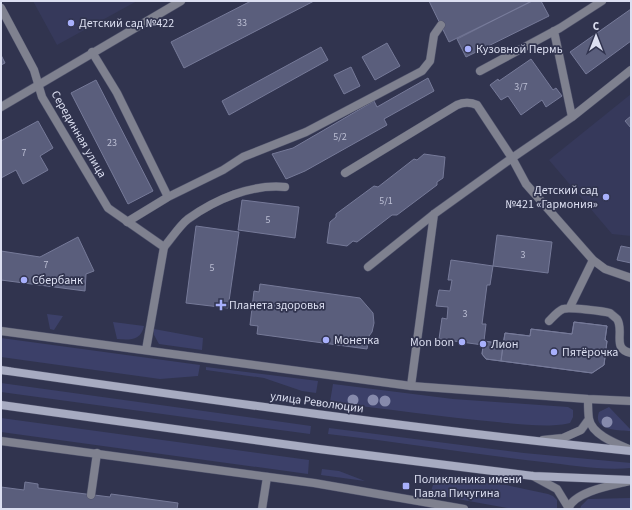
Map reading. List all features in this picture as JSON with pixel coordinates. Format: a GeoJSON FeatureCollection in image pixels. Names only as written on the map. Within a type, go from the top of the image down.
{"type":"FeatureCollection","features":[{"type":"Feature","properties":{"kind":"main road","name":"улица Революции"},"geometry":{"type":"LineString","coordinates":[[1,370],[323,415],[532,441],[631,451]]}},
{"type":"Feature","properties":{"kind":"main road"},"geometry":{"type":"LineString","coordinates":[[1,405],[319,449],[533,476],[631,480]]}},
{"type":"Feature","properties":{"kind":"street"},"geometry":{"type":"LineString","coordinates":[[1,107],[92,52],[181,1]]}},
{"type":"Feature","properties":{"kind":"street"},"geometry":{"type":"LineString","coordinates":[[480,71],[554,31],[602,1]]}},
{"type":"Feature","properties":{"kind":"street","name":"Серединная улица"},"geometry":{"type":"LineString","coordinates":[[1,8],[34,70],[42,97],[108,208],[164,247]]}},
{"type":"Feature","properties":{"kind":"street"},"geometry":{"type":"LineString","coordinates":[[127,222],[168,197],[223,170],[243,157],[306,132],[422,70],[430,61],[434,35],[441,25]]}},
{"type":"Feature","properties":{"kind":"street"},"geometry":{"type":"LineString","coordinates":[[554,31],[572,117]]}},
{"type":"Feature","properties":{"kind":"street"},"geometry":{"type":"LineString","coordinates":[[92,52],[117,93],[168,197]]}},
{"type":"Feature","properties":{"kind":"street"},"geometry":{"type":"LineString","coordinates":[[368,267],[434,214],[572,117],[631,70]]}},
{"type":"Feature","properties":{"kind":"street"},"geometry":{"type":"LineString","coordinates":[[345,173],[462,103],[471,102],[477,105],[512,158],[526,184],[593,260],[605,269],[631,278]]}},
{"type":"Feature","properties":{"kind":"street"},"geometry":{"type":"LineString","coordinates":[[146,350],[164,247],[187,220],[219,201],[251,189],[272,186],[285,187]]}},
{"type":"Feature","properties":{"kind":"street"},"geometry":{"type":"LineString","coordinates":[[411,386],[434,214]]}},
{"type":"Feature","properties":{"kind":"street"},"geometry":{"type":"LineString","coordinates":[[570,307],[593,260]]}},
{"type":"Feature","properties":{"kind":"street"},"geometry":{"type":"LineString","coordinates":[[549,321],[562,309],[570,307],[610,313],[617,319],[619,326],[619,343],[622,349],[631,353]]}},
{"type":"Feature","properties":{"kind":"street"},"geometry":{"type":"LineString","coordinates":[[1,331],[411,386],[588,400],[631,400]]}},
{"type":"Feature","properties":{"kind":"street"},"geometry":{"type":"LineString","coordinates":[[588,400],[589,419],[594,429],[611,441],[631,451]]}},
{"type":"Feature","properties":{"kind":"street"},"geometry":{"type":"LineString","coordinates":[[532,441],[563,438],[581,430],[589,419]]}},
{"type":"Feature","properties":{"kind":"street"},"geometry":{"type":"LineString","coordinates":[[1,441],[314,483],[464,509]]}},
{"type":"Feature","properties":{"kind":"street"},"geometry":{"type":"LineString","coordinates":[[91,495],[97,453]]}},
{"type":"Feature","properties":{"kind":"street"},"geometry":{"type":"LineString","coordinates":[[533,476],[557,489],[568,508],[577,498],[592,491],[631,480]]}},
{"type":"Feature","properties":{"kind":"street"},"geometry":{"type":"LineString","coordinates":[[262,509],[267,477]]}},
{"type":"Feature","properties":{"kind":"shaded area","name":"Детский сад №422"},"geometry":{"type":"Polygon","coordinates":[[[33,1],[137,1],[57,45],[33,1]]]}},
{"type":"Feature","properties":{"kind":"shaded area","name":"Детский сад №421 «Гармония»"},"geometry":{"type":"Polygon","coordinates":[[[631,94],[631,236],[612,234],[549,160],[631,94]]]}},
{"type":"Feature","properties":{"kind":"shaded area"},"geometry":{"type":"Polygon","coordinates":[[[47,314],[63,316],[54,330],[50,329],[47,314]]]}},
{"type":"Feature","properties":{"kind":"shaded area"},"geometry":{"type":"Polygon","coordinates":[[[113,322],[144,326],[137,337],[126,340],[117,339],[113,322]]]}},
{"type":"Feature","properties":{"kind":"shaded area"},"geometry":{"type":"Polygon","coordinates":[[[154,329],[203,338],[202,350],[159,344],[154,335],[154,329]]]}},
{"type":"Feature","properties":{"kind":"shaded area"},"geometry":{"type":"Polygon","coordinates":[[[1,338],[200,365],[198,376],[160,379],[1,357],[1,338]]]}},
{"type":"Feature","properties":{"kind":"shaded area"},"geometry":{"type":"Polygon","coordinates":[[[206,367],[318,381],[316,393],[302,391],[264,378],[206,370],[206,367]]]}},
{"type":"Feature","properties":{"kind":"shaded area"},"geometry":{"type":"Polygon","coordinates":[[[1,383],[311,426],[310,434],[1,392],[1,383]]]}},
{"type":"Feature","properties":{"kind":"shaded area"},"geometry":{"type":"Polygon","coordinates":[[[333,384],[453,399],[568,407],[573,410],[573,417],[570,423],[555,425],[524,425],[330,402],[333,384]]]}},
{"type":"Feature","properties":{"kind":"shaded area"},"geometry":{"type":"Polygon","coordinates":[[[609,407],[631,431],[614,430],[599,423],[599,412],[609,407]]]}},
{"type":"Feature","properties":{"kind":"shaded area"},"geometry":{"type":"Polygon","coordinates":[[[1,418],[309,460],[308,474],[1,432],[1,418]]]}},
{"type":"Feature","properties":{"kind":"shaded area"},"geometry":{"type":"Polygon","coordinates":[[[329,428],[524,453],[631,463],[631,468],[609,469],[587,467],[328,434],[329,428]]]}},
{"type":"Feature","properties":{"kind":"shaded area"},"geometry":{"type":"Polygon","coordinates":[[[322,469],[339,471],[365,481],[321,475],[322,469]]]}},
{"type":"Feature","properties":{"kind":"shaded area"},"geometry":{"type":"Polygon","coordinates":[[[467,481],[506,485],[548,494],[557,500],[557,509],[513,509],[430,494],[433,485],[467,481]]]}},
{"type":"Feature","properties":{"kind":"shaded area"},"geometry":{"type":"Polygon","coordinates":[[[631,498],[631,509],[580,509],[588,499],[631,498]]]}},
{"type":"Feature","properties":{"kind":"building"},"geometry":{"type":"Polygon","coordinates":[[[251,1],[314,1],[184,68],[171,42],[251,1]]]}},
{"type":"Feature","properties":{"kind":"building"},"geometry":{"type":"Polygon","coordinates":[[[429,1],[532,1],[449,42],[429,1]]]}},
{"type":"Feature","properties":{"kind":"building"},"geometry":{"type":"Polygon","coordinates":[[[532,1],[541,1],[549,16],[466,57],[457,39],[532,1]]]}},
{"type":"Feature","properties":{"kind":"building"},"geometry":{"type":"Polygon","coordinates":[[[631,9],[631,41],[586,74],[570,52],[631,9]]]}},
{"type":"Feature","properties":{"kind":"building"},"geometry":{"type":"Polygon","coordinates":[[[387,43],[400,66],[375,80],[362,57],[387,43]]]}},
{"type":"Feature","properties":{"kind":"building"},"geometry":{"type":"Polygon","coordinates":[[[321,47],[328,60],[229,115],[222,101],[321,47]]]}},
{"type":"Feature","properties":{"kind":"building"},"geometry":{"type":"Polygon","coordinates":[[[1,55],[5,63],[1,65],[1,55]]]}},
{"type":"Feature","properties":{"kind":"building"},"geometry":{"type":"Polygon","coordinates":[[[531,59],[553,90],[556,88],[562,96],[546,107],[542,100],[521,115],[508,96],[501,100],[490,85],[498,79],[499,81],[531,59]]]}},
{"type":"Feature","properties":{"kind":"building"},"geometry":{"type":"Polygon","coordinates":[[[351,67],[360,86],[344,94],[334,75],[351,67]]]}},
{"type":"Feature","properties":{"kind":"building"},"geometry":{"type":"Polygon","coordinates":[[[428,78],[434,91],[384,119],[387,125],[305,171],[286,179],[272,154],[293,148],[374,101],[377,107],[428,78]]]}},
{"type":"Feature","properties":{"kind":"building"},"geometry":{"type":"Polygon","coordinates":[[[96,80],[153,191],[128,204],[71,93],[96,80]]]}},
{"type":"Feature","properties":{"kind":"building"},"geometry":{"type":"Polygon","coordinates":[[[631,116],[631,128],[625,121],[631,116]]]}},
{"type":"Feature","properties":{"kind":"building"},"geometry":{"type":"Polygon","coordinates":[[[38,121],[53,148],[40,156],[48,170],[23,184],[16,170],[1,178],[1,141],[38,121]]]}},
{"type":"Feature","properties":{"kind":"building"},"geometry":{"type":"Polygon","coordinates":[[[424,154],[445,157],[443,178],[437,182],[437,185],[397,215],[392,215],[357,242],[353,241],[347,246],[327,243],[330,222],[336,217],[336,214],[374,186],[378,187],[414,159],[417,160],[424,154]]]}},
{"type":"Feature","properties":{"kind":"building"},"geometry":{"type":"Polygon","coordinates":[[[242,200],[299,207],[295,238],[238,230],[242,200]]]}},
{"type":"Feature","properties":{"kind":"building"},"geometry":{"type":"Polygon","coordinates":[[[196,226],[239,232],[228,308],[186,303],[196,226]]]}},
{"type":"Feature","properties":{"kind":"building"},"geometry":{"type":"Polygon","coordinates":[[[497,235],[552,242],[548,273],[493,266],[497,235]]]}},
{"type":"Feature","properties":{"kind":"building"},"geometry":{"type":"Polygon","coordinates":[[[78,237],[94,271],[86,274],[85,291],[1,280],[1,251],[40,257],[78,237]]]}},
{"type":"Feature","properties":{"kind":"building"},"geometry":{"type":"Polygon","coordinates":[[[621,246],[631,248],[631,263],[617,260],[621,246]]]}},
{"type":"Feature","properties":{"kind":"building"},"geometry":{"type":"Polygon","coordinates":[[[451,260],[493,266],[490,285],[487,285],[482,324],[486,324],[484,341],[503,344],[505,333],[530,336],[531,329],[572,334],[574,322],[607,326],[604,365],[592,373],[486,359],[482,354],[483,345],[439,339],[442,318],[447,319],[448,307],[436,306],[439,290],[450,291],[452,280],[448,280],[451,260]]]}},
{"type":"Feature","properties":{"kind":"building"},"geometry":{"type":"Polygon","coordinates":[[[260,284],[360,298],[373,313],[374,323],[372,332],[369,336],[367,349],[257,334],[258,326],[250,325],[254,291],[259,292],[260,284]]]}},
{"type":"Feature","properties":{"kind":"building","name":"Пятёрочка"},"geometry":{"type":"Polygon","coordinates":[[[574,322],[607,326],[604,365],[592,373],[501,361],[505,333],[530,336],[531,329],[572,334],[574,322]]]}},
{"type":"Feature","properties":{"kind":"building"},"geometry":{"type":"Polygon","coordinates":[[[484,341],[503,344],[501,361],[486,359],[482,354],[484,341]]]}},
{"type":"Feature","properties":{"kind":"building"},"geometry":{"type":"Polygon","coordinates":[[[25,482],[38,484],[38,488],[110,497],[111,494],[178,503],[177,509],[1,509],[1,487],[24,490],[25,482]]]}},
{"type":"Feature","properties":{"kind":"place","name":"Детский сад №422"},"geometry":{"type":"Point","coordinates":[71,23]}},
{"type":"Feature","properties":{"kind":"place","name":"Кузовной Пермь"},"geometry":{"type":"Point","coordinates":[468,49]}},
{"type":"Feature","properties":{"kind":"place","name":"Детский сад №421 «Гармония»"},"geometry":{"type":"Point","coordinates":[606,197]}},
{"type":"Feature","properties":{"kind":"place","name":"Сбербанк"},"geometry":{"type":"Point","coordinates":[24,280]}},
{"type":"Feature","properties":{"kind":"place","name":"Планета здоровья"},"geometry":{"type":"Point","coordinates":[221,305]}},
{"type":"Feature","properties":{"kind":"place","name":"Монетка"},"geometry":{"type":"Point","coordinates":[326,340]}},
{"type":"Feature","properties":{"kind":"place","name":"Mon bon"},"geometry":{"type":"Point","coordinates":[462,342]}},
{"type":"Feature","properties":{"kind":"place","name":"Лион"},"geometry":{"type":"Point","coordinates":[483,344]}},
{"type":"Feature","properties":{"kind":"place","name":"Пятёрочка"},"geometry":{"type":"Point","coordinates":[554,352]}},
{"type":"Feature","properties":{"kind":"place","name":"Поликлиника имени Павла Пичугина"},"geometry":{"type":"Point","coordinates":[406,486]}}]}
